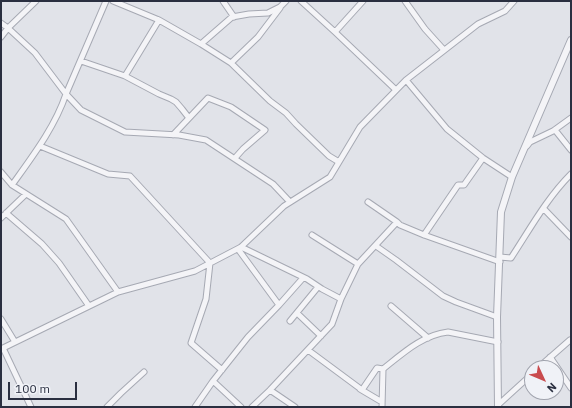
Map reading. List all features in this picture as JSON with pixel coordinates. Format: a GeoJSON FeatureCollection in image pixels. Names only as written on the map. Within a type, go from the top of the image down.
{"type":"FeatureCollection","features":[{"type":"Feature","properties":{"kind":"street"},"geometry":{"type":"LineString","coordinates":[[1,37],[8,28],[36,1]]}},
{"type":"Feature","properties":{"kind":"street"},"geometry":{"type":"LineString","coordinates":[[12,185],[40,146],[62,106],[106,1]]}},
{"type":"Feature","properties":{"kind":"street"},"geometry":{"type":"LineString","coordinates":[[113,1],[159,20],[231,63],[270,101],[286,113],[329,156],[339,162]]}},
{"type":"Feature","properties":{"kind":"street"},"geometry":{"type":"LineString","coordinates":[[223,1],[234,17]]}},
{"type":"Feature","properties":{"kind":"street"},"geometry":{"type":"LineString","coordinates":[[231,63],[258,37],[286,1]]}},
{"type":"Feature","properties":{"kind":"street"},"geometry":{"type":"LineString","coordinates":[[301,1],[396,90]]}},
{"type":"Feature","properties":{"kind":"street"},"geometry":{"type":"LineString","coordinates":[[335,32],[363,1]]}},
{"type":"Feature","properties":{"kind":"street"},"geometry":{"type":"LineString","coordinates":[[405,1],[425,29],[444,50]]}},
{"type":"Feature","properties":{"kind":"street"},"geometry":{"type":"LineString","coordinates":[[31,407],[2,349],[118,292],[196,271],[240,248],[284,206],[330,177],[360,127],[406,80],[478,24],[505,11],[514,1]]}},
{"type":"Feature","properties":{"kind":"street"},"geometry":{"type":"LineString","coordinates":[[201,44],[232,17],[268,13],[280,7]]}},
{"type":"Feature","properties":{"kind":"street"},"geometry":{"type":"LineString","coordinates":[[125,76],[159,20]]}},
{"type":"Feature","properties":{"kind":"street"},"geometry":{"type":"LineString","coordinates":[[1,23],[35,53],[66,94],[81,110],[125,132],[173,135],[206,140],[272,184],[290,202]]}},
{"type":"Feature","properties":{"kind":"street"},"geometry":{"type":"LineString","coordinates":[[498,406],[498,317],[501,212],[518,160],[571,40]]}},
{"type":"Feature","properties":{"kind":"street"},"geometry":{"type":"LineString","coordinates":[[81,61],[125,76],[176,102],[188,118]]}},
{"type":"Feature","properties":{"kind":"street"},"geometry":{"type":"LineString","coordinates":[[406,80],[447,129],[483,158],[512,176]]}},
{"type":"Feature","properties":{"kind":"street"},"geometry":{"type":"LineString","coordinates":[[173,135],[208,98],[231,107],[265,130],[235,158]]}},
{"type":"Feature","properties":{"kind":"street"},"geometry":{"type":"LineString","coordinates":[[518,160],[530,142],[555,130],[571,118]]}},
{"type":"Feature","properties":{"kind":"street"},"geometry":{"type":"LineString","coordinates":[[555,130],[571,150]]}},
{"type":"Feature","properties":{"kind":"street"},"geometry":{"type":"LineString","coordinates":[[40,146],[108,174],[130,176],[210,263],[206,299],[191,343],[222,370]]}},
{"type":"Feature","properties":{"kind":"street"},"geometry":{"type":"LineString","coordinates":[[424,235],[458,185],[464,185],[483,158]]}},
{"type":"Feature","properties":{"kind":"street"},"geometry":{"type":"LineString","coordinates":[[1,172],[12,185],[66,219],[118,292]]}},
{"type":"Feature","properties":{"kind":"street"},"geometry":{"type":"LineString","coordinates":[[368,202],[400,225],[424,235],[500,259],[511,258],[557,190],[571,174]]}},
{"type":"Feature","properties":{"kind":"street"},"geometry":{"type":"LineString","coordinates":[[1,218],[26,194]]}},
{"type":"Feature","properties":{"kind":"street"},"geometry":{"type":"LineString","coordinates":[[544,209],[571,238]]}},
{"type":"Feature","properties":{"kind":"street"},"geometry":{"type":"LineString","coordinates":[[6,214],[42,244],[59,263],[89,306]]}},
{"type":"Feature","properties":{"kind":"street"},"geometry":{"type":"LineString","coordinates":[[252,407],[332,324],[341,298],[358,264],[397,222]]}},
{"type":"Feature","properties":{"kind":"street"},"geometry":{"type":"LineString","coordinates":[[312,235],[358,264]]}},
{"type":"Feature","properties":{"kind":"street"},"geometry":{"type":"LineString","coordinates":[[376,246],[443,296],[498,317]]}},
{"type":"Feature","properties":{"kind":"street"},"geometry":{"type":"LineString","coordinates":[[240,248],[341,298]]}},
{"type":"Feature","properties":{"kind":"street"},"geometry":{"type":"LineString","coordinates":[[240,248],[279,305]]}},
{"type":"Feature","properties":{"kind":"street"},"geometry":{"type":"LineString","coordinates":[[195,407],[213,381],[248,337],[303,278]]}},
{"type":"Feature","properties":{"kind":"street"},"geometry":{"type":"LineString","coordinates":[[290,321],[318,287]]}},
{"type":"Feature","properties":{"kind":"street"},"geometry":{"type":"LineString","coordinates":[[391,306],[428,338]]}},
{"type":"Feature","properties":{"kind":"street"},"geometry":{"type":"LineString","coordinates":[[297,313],[321,336]]}},
{"type":"Feature","properties":{"kind":"street"},"geometry":{"type":"LineString","coordinates":[[1,319],[15,342]]}},
{"type":"Feature","properties":{"kind":"street"},"geometry":{"type":"LineString","coordinates":[[362,390],[377,368],[383,369],[419,341],[444,332],[498,342]]}},
{"type":"Feature","properties":{"kind":"street"},"geometry":{"type":"LineString","coordinates":[[547,360],[571,340]]}},
{"type":"Feature","properties":{"kind":"street"},"geometry":{"type":"LineString","coordinates":[[308,350],[382,404]]}},
{"type":"Feature","properties":{"kind":"street"},"geometry":{"type":"LineString","coordinates":[[550,357],[571,388]]}},
{"type":"Feature","properties":{"kind":"street"},"geometry":{"type":"LineString","coordinates":[[382,404],[383,369]]}},
{"type":"Feature","properties":{"kind":"street"},"geometry":{"type":"LineString","coordinates":[[107,407],[144,372]]}},
{"type":"Feature","properties":{"kind":"street"},"geometry":{"type":"LineString","coordinates":[[213,381],[241,407]]}},
{"type":"Feature","properties":{"kind":"street"},"geometry":{"type":"LineString","coordinates":[[498,406],[524,382]]}},
{"type":"Feature","properties":{"kind":"street"},"geometry":{"type":"LineString","coordinates":[[270,390],[295,407]]}}]}
